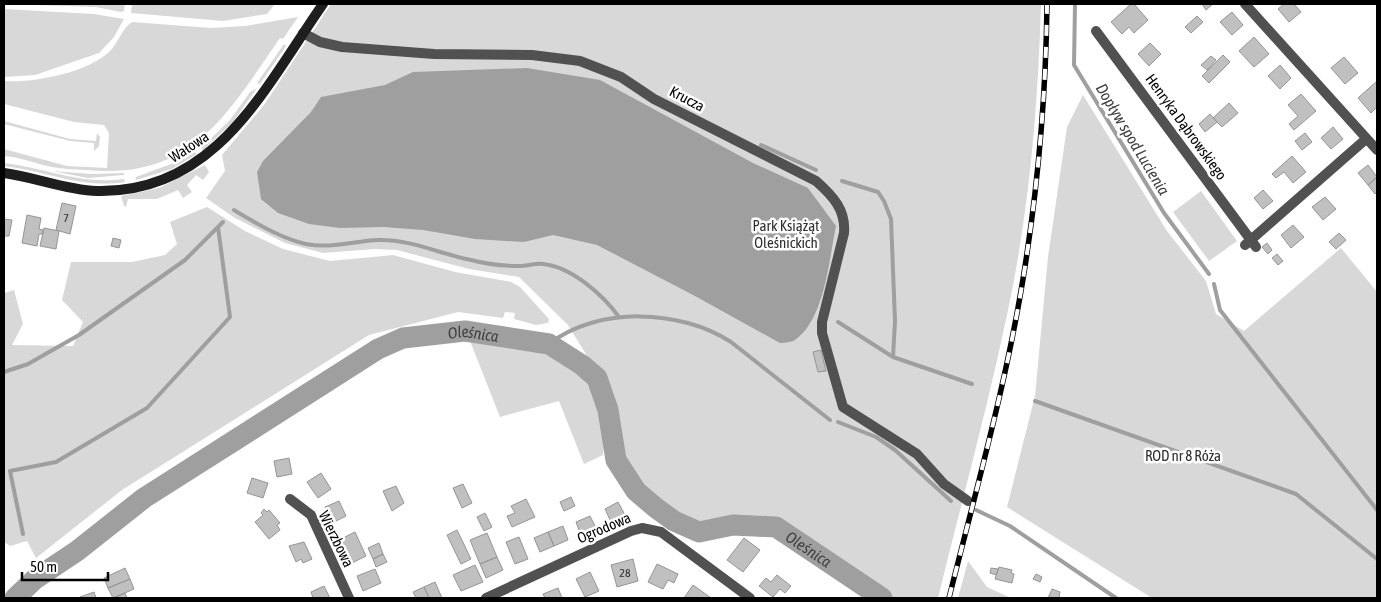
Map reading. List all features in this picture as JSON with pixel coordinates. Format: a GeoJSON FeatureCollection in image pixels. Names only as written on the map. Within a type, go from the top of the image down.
{"type":"FeatureCollection","features":[{"type":"Feature","properties":{"kind":"street","name":"Wałowa"},"geometry":{"type":"LineString","coordinates":[[4,173],[62,187],[98,191],[130,188],[175,174],[204,158],[239,125],[323,4]]}},
{"type":"Feature","properties":{"kind":"street"},"geometry":{"type":"LineString","coordinates":[[1245,4],[1377,150]]}},
{"type":"Feature","properties":{"kind":"street","name":"Henryka Dąbrowskiego"},"geometry":{"type":"LineString","coordinates":[[1096,31],[1251,244],[1366,139]]}},
{"type":"Feature","properties":{"kind":"street","name":"Krucza"},"geometry":{"type":"LineString","coordinates":[[303,33],[320,42],[342,47],[434,54],[532,55],[580,61],[621,77],[654,99],[816,181],[830,193],[845,220],[844,233],[822,322],[822,333],[843,407],[917,454],[944,484],[968,501]]}},
{"type":"Feature","properties":{"kind":"street","name":"Wierzbowa"},"geometry":{"type":"LineString","coordinates":[[290,498],[310,515],[348,598]]}},
{"type":"Feature","properties":{"kind":"street","name":"Ogrodowa"},"geometry":{"type":"LineString","coordinates":[[486,598],[631,531],[642,528],[661,532],[750,598]]}},
{"type":"Feature","properties":{"kind":"green space"},"geometry":{"type":"Polygon","coordinates":[[[4,4],[125,4],[124,11],[121,12],[96,7],[4,4]]]}},
{"type":"Feature","properties":{"kind":"green space"},"geometry":{"type":"Polygon","coordinates":[[[132,4],[275,4],[267,14],[223,21],[131,13],[132,4]]]}},
{"type":"Feature","properties":{"kind":"green space","name":"Park Książąt Oleśnickich"},"geometry":{"type":"Polygon","coordinates":[[[331,4],[1041,4],[1035,121],[1027,199],[1015,277],[991,386],[938,598],[891,598],[775,520],[695,524],[655,500],[630,475],[620,452],[600,377],[568,325],[519,277],[469,269],[397,250],[375,249],[323,253],[285,243],[235,218],[206,198],[225,171],[222,155],[264,105],[331,4]]]}},
{"type":"Feature","properties":{"kind":"green space"},"geometry":{"type":"Polygon","coordinates":[[[4,9],[94,14],[124,19],[114,37],[99,53],[35,75],[4,77],[4,9]]]}},
{"type":"Feature","properties":{"kind":"green space"},"geometry":{"type":"Polygon","coordinates":[[[298,17],[283,39],[280,38],[224,116],[203,136],[180,153],[154,164],[123,170],[56,168],[4,156],[4,149],[67,166],[107,168],[109,133],[104,125],[74,122],[4,104],[4,81],[44,78],[87,66],[109,52],[125,28],[132,22],[211,28],[245,26],[298,17]]]}},
{"type":"Feature","properties":{"kind":"green space"},"geometry":{"type":"Polygon","coordinates":[[[284,44],[286,46],[260,84],[257,83],[284,44]]]}},
{"type":"Feature","properties":{"kind":"green space"},"geometry":{"type":"Polygon","coordinates":[[[257,88],[233,122],[202,151],[202,147],[230,120],[250,92],[257,88]]]}},
{"type":"Feature","properties":{"kind":"green space","name":"ROD nr 8 Róża"},"geometry":{"type":"Polygon","coordinates":[[[1083,95],[1167,231],[1206,281],[1216,314],[1244,331],[1341,248],[1377,292],[1377,598],[1152,598],[1007,507],[1035,396],[1048,257],[1067,127],[1083,95]]]}},
{"type":"Feature","properties":{"kind":"green space"},"geometry":{"type":"Polygon","coordinates":[[[4,121],[70,139],[96,141],[97,133],[100,137],[99,146],[94,151],[94,143],[70,141],[4,124],[4,121]]]}},
{"type":"Feature","properties":{"kind":"green space"},"geometry":{"type":"Polygon","coordinates":[[[194,152],[197,154],[172,169],[136,180],[136,177],[179,161],[194,152]]]}},
{"type":"Feature","properties":{"kind":"green space"},"geometry":{"type":"Polygon","coordinates":[[[4,163],[78,178],[92,180],[124,179],[125,182],[109,184],[78,181],[4,166],[4,163]]]}},
{"type":"Feature","properties":{"kind":"green space"},"geometry":{"type":"Polygon","coordinates":[[[205,165],[209,172],[203,180],[196,175],[187,185],[192,192],[183,198],[178,190],[157,199],[128,199],[126,207],[124,206],[121,196],[159,188],[205,165]]]}},
{"type":"Feature","properties":{"kind":"green space"},"geometry":{"type":"Polygon","coordinates":[[[52,171],[92,174],[124,173],[124,175],[88,178],[52,171]]]}},
{"type":"Feature","properties":{"kind":"green space"},"geometry":{"type":"Polygon","coordinates":[[[1201,191],[1237,241],[1209,261],[1173,212],[1201,191]]]}},
{"type":"Feature","properties":{"kind":"green space"},"geometry":{"type":"Polygon","coordinates":[[[207,207],[245,231],[283,249],[330,261],[393,255],[455,272],[511,282],[520,287],[549,319],[548,323],[536,325],[514,319],[515,313],[505,312],[503,318],[458,312],[369,335],[122,490],[36,558],[27,541],[10,546],[4,542],[4,293],[14,290],[23,324],[12,345],[73,346],[83,322],[62,300],[71,262],[132,262],[165,255],[177,244],[170,222],[207,207]]]}},
{"type":"Feature","properties":{"kind":"green space"},"geometry":{"type":"Polygon","coordinates":[[[470,341],[510,345],[548,352],[564,359],[578,370],[590,385],[598,406],[603,430],[603,455],[584,464],[559,401],[500,417],[470,341]]]}},
{"type":"Feature","properties":{"kind":"green space"},"geometry":{"type":"Polygon","coordinates":[[[968,561],[987,587],[1011,598],[958,598],[968,561]]]}},
{"type":"Feature","properties":{"kind":"shaded area"},"geometry":{"type":"Polygon","coordinates":[[[527,68],[600,80],[753,163],[808,188],[836,226],[824,287],[813,318],[805,330],[794,341],[780,343],[597,245],[553,235],[524,242],[475,239],[423,230],[384,227],[340,228],[309,224],[278,213],[261,199],[257,172],[263,161],[311,112],[321,97],[385,85],[413,72],[527,68]]]}},
{"type":"Feature","properties":{"kind":"building"},"geometry":{"type":"Polygon","coordinates":[[[1131,4],[1134,4],[1148,20],[1134,33],[1129,27],[1122,34],[1111,22],[1131,4]]]}},
{"type":"Feature","properties":{"kind":"building"},"geometry":{"type":"Polygon","coordinates":[[[1202,4],[1213,4],[1206,10],[1202,4]]]}},
{"type":"Feature","properties":{"kind":"building"},"geometry":{"type":"Polygon","coordinates":[[[1284,4],[1294,4],[1301,12],[1289,22],[1278,9],[1284,4]]]}},
{"type":"Feature","properties":{"kind":"building"},"geometry":{"type":"Polygon","coordinates":[[[1232,12],[1243,25],[1232,35],[1220,22],[1232,12]]]}},
{"type":"Feature","properties":{"kind":"building"},"geometry":{"type":"Polygon","coordinates":[[[1197,16],[1203,22],[1191,33],[1185,27],[1197,16]]]}},
{"type":"Feature","properties":{"kind":"building"},"geometry":{"type":"Polygon","coordinates":[[[1254,37],[1269,54],[1254,67],[1239,51],[1254,37]]]}},
{"type":"Feature","properties":{"kind":"building"},"geometry":{"type":"Polygon","coordinates":[[[1150,43],[1161,54],[1149,66],[1138,54],[1150,43]]]}},
{"type":"Feature","properties":{"kind":"building"},"geometry":{"type":"Polygon","coordinates":[[[1223,55],[1230,62],[1209,83],[1202,76],[1223,55]]]}},
{"type":"Feature","properties":{"kind":"building"},"geometry":{"type":"Polygon","coordinates":[[[1211,56],[1216,60],[1207,70],[1201,65],[1211,56]]]}},
{"type":"Feature","properties":{"kind":"building"},"geometry":{"type":"Polygon","coordinates":[[[1344,57],[1358,73],[1345,84],[1331,68],[1344,57]]]}},
{"type":"Feature","properties":{"kind":"building"},"geometry":{"type":"Polygon","coordinates":[[[1280,65],[1291,78],[1280,89],[1268,76],[1280,65]]]}},
{"type":"Feature","properties":{"kind":"building"},"geometry":{"type":"Polygon","coordinates":[[[1377,81],[1377,107],[1371,113],[1358,98],[1377,81]]]}},
{"type":"Feature","properties":{"kind":"building"},"geometry":{"type":"Polygon","coordinates":[[[1301,94],[1316,111],[1294,130],[1289,124],[1298,116],[1288,105],[1301,94]]]}},
{"type":"Feature","properties":{"kind":"building"},"geometry":{"type":"Polygon","coordinates":[[[1229,103],[1238,113],[1222,127],[1213,118],[1229,103]]]}},
{"type":"Feature","properties":{"kind":"building"},"geometry":{"type":"Polygon","coordinates":[[[1210,114],[1217,122],[1205,132],[1199,124],[1210,114]]]}},
{"type":"Feature","properties":{"kind":"building"},"geometry":{"type":"Polygon","coordinates":[[[1333,127],[1343,139],[1331,149],[1321,138],[1333,127]]]}},
{"type":"Feature","properties":{"kind":"building"},"geometry":{"type":"Polygon","coordinates":[[[1305,133],[1312,142],[1302,150],[1295,141],[1305,133]]]}},
{"type":"Feature","properties":{"kind":"building"},"geometry":{"type":"Polygon","coordinates":[[[1207,149],[1213,157],[1205,164],[1199,157],[1207,149]]]}},
{"type":"Feature","properties":{"kind":"building"},"geometry":{"type":"Polygon","coordinates":[[[1292,156],[1306,172],[1293,183],[1284,172],[1276,178],[1272,174],[1292,156]]]}},
{"type":"Feature","properties":{"kind":"building"},"geometry":{"type":"Polygon","coordinates":[[[1368,165],[1377,177],[1368,185],[1358,173],[1368,165]]]}},
{"type":"Feature","properties":{"kind":"building"},"geometry":{"type":"Polygon","coordinates":[[[1377,177],[1377,192],[1375,194],[1368,185],[1377,177]]]}},
{"type":"Feature","properties":{"kind":"building"},"geometry":{"type":"Polygon","coordinates":[[[1263,190],[1273,201],[1263,209],[1254,198],[1263,190]]]}},
{"type":"Feature","properties":{"kind":"building"},"geometry":{"type":"Polygon","coordinates":[[[1325,197],[1336,209],[1323,220],[1312,207],[1325,197]]]}},
{"type":"Feature","properties":{"kind":"building"},"geometry":{"type":"Polygon","coordinates":[[[62,203],[76,206],[70,234],[56,230],[62,203]]]}},
{"type":"Feature","properties":{"kind":"building"},"geometry":{"type":"Polygon","coordinates":[[[27,215],[41,218],[39,229],[43,230],[43,234],[39,234],[37,246],[22,243],[27,215]]]}},
{"type":"Feature","properties":{"kind":"building"},"geometry":{"type":"Polygon","coordinates":[[[4,219],[12,220],[9,236],[4,236],[4,219]]]}},
{"type":"Feature","properties":{"kind":"building"},"geometry":{"type":"Polygon","coordinates":[[[1293,225],[1304,237],[1291,248],[1281,235],[1293,225]]]}},
{"type":"Feature","properties":{"kind":"building"},"geometry":{"type":"Polygon","coordinates":[[[44,228],[59,231],[56,249],[40,246],[44,228]]]}},
{"type":"Feature","properties":{"kind":"building"},"geometry":{"type":"Polygon","coordinates":[[[1339,233],[1346,240],[1336,249],[1329,242],[1339,233]]]}},
{"type":"Feature","properties":{"kind":"building"},"geometry":{"type":"Polygon","coordinates":[[[113,238],[121,240],[119,248],[111,246],[113,238]]]}},
{"type":"Feature","properties":{"kind":"building"},"geometry":{"type":"Polygon","coordinates":[[[1267,243],[1272,250],[1268,254],[1262,247],[1267,243]]]}},
{"type":"Feature","properties":{"kind":"building"},"geometry":{"type":"Polygon","coordinates":[[[1277,254],[1283,261],[1278,265],[1272,258],[1277,254]]]}},
{"type":"Feature","properties":{"kind":"building"},"geometry":{"type":"Polygon","coordinates":[[[821,350],[826,371],[818,372],[813,352],[821,350]]]}},
{"type":"Feature","properties":{"kind":"building"},"geometry":{"type":"Polygon","coordinates":[[[289,458],[292,474],[277,477],[274,461],[289,458]]]}},
{"type":"Feature","properties":{"kind":"building"},"geometry":{"type":"Polygon","coordinates":[[[321,473],[331,489],[318,498],[307,482],[321,473]]]}},
{"type":"Feature","properties":{"kind":"building"},"geometry":{"type":"Polygon","coordinates":[[[252,478],[268,483],[263,498],[247,493],[252,478]]]}},
{"type":"Feature","properties":{"kind":"building"},"geometry":{"type":"Polygon","coordinates":[[[463,484],[472,503],[462,508],[453,488],[463,484]]]}},
{"type":"Feature","properties":{"kind":"building"},"geometry":{"type":"Polygon","coordinates":[[[396,486],[404,503],[392,511],[383,491],[396,486]]]}},
{"type":"Feature","properties":{"kind":"building"},"geometry":{"type":"Polygon","coordinates":[[[571,497],[575,506],[564,511],[560,502],[571,497]]]}},
{"type":"Feature","properties":{"kind":"building"},"geometry":{"type":"Polygon","coordinates":[[[526,499],[535,517],[512,527],[507,516],[515,513],[511,506],[526,499]]]}},
{"type":"Feature","properties":{"kind":"building"},"geometry":{"type":"Polygon","coordinates":[[[339,501],[346,516],[332,523],[325,507],[339,501]]]}},
{"type":"Feature","properties":{"kind":"building"},"geometry":{"type":"Polygon","coordinates":[[[618,502],[625,515],[611,522],[605,509],[618,502]]]}},
{"type":"Feature","properties":{"kind":"building"},"geometry":{"type":"Polygon","coordinates":[[[264,509],[267,512],[269,510],[280,523],[277,525],[280,530],[269,539],[255,522],[263,515],[261,513],[264,509]]]}},
{"type":"Feature","properties":{"kind":"building"},"geometry":{"type":"Polygon","coordinates":[[[485,513],[492,527],[484,531],[477,517],[485,513]]]}},
{"type":"Feature","properties":{"kind":"building"},"geometry":{"type":"Polygon","coordinates":[[[590,516],[596,528],[581,535],[576,522],[590,516]]]}},
{"type":"Feature","properties":{"kind":"building"},"geometry":{"type":"Polygon","coordinates":[[[563,526],[568,540],[554,546],[548,532],[563,526]]]}},
{"type":"Feature","properties":{"kind":"building"},"geometry":{"type":"Polygon","coordinates":[[[457,530],[471,559],[461,564],[447,535],[457,530]]]}},
{"type":"Feature","properties":{"kind":"building"},"geometry":{"type":"Polygon","coordinates":[[[355,532],[366,556],[352,563],[341,539],[355,532]]]}},
{"type":"Feature","properties":{"kind":"building"},"geometry":{"type":"Polygon","coordinates":[[[548,532],[554,546],[540,552],[534,538],[548,532]]]}},
{"type":"Feature","properties":{"kind":"building"},"geometry":{"type":"Polygon","coordinates":[[[487,533],[497,557],[480,564],[470,540],[487,533]]]}},
{"type":"Feature","properties":{"kind":"building"},"geometry":{"type":"Polygon","coordinates":[[[519,537],[528,559],[515,564],[506,542],[519,537]]]}},
{"type":"Feature","properties":{"kind":"building"},"geometry":{"type":"Polygon","coordinates":[[[744,538],[760,550],[743,572],[727,560],[744,538]]]}},
{"type":"Feature","properties":{"kind":"building"},"geometry":{"type":"Polygon","coordinates":[[[304,542],[312,559],[303,563],[301,559],[296,562],[289,546],[304,542]]]}},
{"type":"Feature","properties":{"kind":"building"},"geometry":{"type":"Polygon","coordinates":[[[379,543],[383,554],[373,559],[368,548],[379,543]]]}},
{"type":"Feature","properties":{"kind":"building"},"geometry":{"type":"Polygon","coordinates":[[[383,554],[387,562],[376,567],[373,559],[383,554]]]}},
{"type":"Feature","properties":{"kind":"building"},"geometry":{"type":"Polygon","coordinates":[[[497,557],[503,570],[486,578],[480,564],[497,557]]]}},
{"type":"Feature","properties":{"kind":"building"},"geometry":{"type":"Polygon","coordinates":[[[633,559],[638,581],[617,587],[611,565],[633,559]]]}},
{"type":"Feature","properties":{"kind":"building"},"geometry":{"type":"Polygon","coordinates":[[[657,564],[678,574],[674,583],[668,580],[663,589],[648,582],[657,564]]]}},
{"type":"Feature","properties":{"kind":"building"},"geometry":{"type":"Polygon","coordinates":[[[475,565],[483,582],[461,591],[453,575],[475,565]]]}},
{"type":"Feature","properties":{"kind":"building"},"geometry":{"type":"Polygon","coordinates":[[[999,567],[1012,570],[1011,573],[1014,574],[1012,583],[995,579],[999,567]]]}},
{"type":"Feature","properties":{"kind":"building"},"geometry":{"type":"Polygon","coordinates":[[[125,568],[130,579],[108,588],[104,578],[125,568]]]}},
{"type":"Feature","properties":{"kind":"building"},"geometry":{"type":"Polygon","coordinates":[[[991,568],[998,569],[996,575],[990,573],[991,568]]]}},
{"type":"Feature","properties":{"kind":"building"},"geometry":{"type":"Polygon","coordinates":[[[375,569],[381,583],[363,591],[357,576],[375,569]]]}},
{"type":"Feature","properties":{"kind":"building"},"geometry":{"type":"Polygon","coordinates":[[[590,572],[599,591],[585,597],[576,579],[590,572]]]}},
{"type":"Feature","properties":{"kind":"building"},"geometry":{"type":"Polygon","coordinates":[[[1036,574],[1042,577],[1040,582],[1033,579],[1036,574]]]}},
{"type":"Feature","properties":{"kind":"building"},"geometry":{"type":"Polygon","coordinates":[[[777,575],[791,586],[785,593],[780,589],[773,597],[759,586],[766,578],[771,582],[777,575]]]}},
{"type":"Feature","properties":{"kind":"building"},"geometry":{"type":"Polygon","coordinates":[[[130,579],[134,589],[113,598],[108,588],[130,579]]]}},
{"type":"Feature","properties":{"kind":"building"},"geometry":{"type":"Polygon","coordinates":[[[435,582],[442,598],[429,598],[424,587],[435,582]]]}},
{"type":"Feature","properties":{"kind":"building"},"geometry":{"type":"Polygon","coordinates":[[[693,585],[711,598],[684,598],[693,585]]]}},
{"type":"Feature","properties":{"kind":"building"},"geometry":{"type":"Polygon","coordinates":[[[324,586],[330,598],[313,598],[311,592],[324,586]]]}},
{"type":"Feature","properties":{"kind":"building"},"geometry":{"type":"Polygon","coordinates":[[[424,587],[429,598],[416,598],[413,592],[424,587]]]}},
{"type":"Feature","properties":{"kind":"building"},"geometry":{"type":"Polygon","coordinates":[[[558,588],[562,598],[545,598],[543,594],[558,588]]]}},
{"type":"Feature","properties":{"kind":"building"},"geometry":{"type":"Polygon","coordinates":[[[1052,589],[1060,592],[1059,598],[1048,598],[1052,589]]]}},
{"type":"Feature","properties":{"kind":"building"},"geometry":{"type":"Polygon","coordinates":[[[94,592],[96,598],[80,598],[80,597],[94,592]]]}},
{"type":"Feature","properties":{"kind":"building"},"geometry":{"type":"Polygon","coordinates":[[[125,593],[127,598],[113,598],[125,593]]]}},
{"type":"Feature","properties":{"kind":"waterway","name":"Dopływ spod Lucienia"},"geometry":{"type":"LineString","coordinates":[[1075,4],[1074,65],[1164,213],[1209,274]]}},
{"type":"Feature","properties":{"kind":"waterway"},"geometry":{"type":"LineString","coordinates":[[761,145],[816,170]]}},
{"type":"Feature","properties":{"kind":"waterway"},"geometry":{"type":"LineString","coordinates":[[842,181],[878,192],[884,201],[891,219],[895,321],[893,357]]}},
{"type":"Feature","properties":{"kind":"waterway"},"geometry":{"type":"LineString","coordinates":[[234,210],[278,234],[306,244],[324,246],[390,240],[413,244],[489,264],[520,266],[540,264],[554,266],[565,270],[586,283],[596,291],[619,317]]}},
{"type":"Feature","properties":{"kind":"waterway"},"geometry":{"type":"LineString","coordinates":[[4,372],[28,364],[79,335],[185,260],[223,222]]}},
{"type":"Feature","properties":{"kind":"waterway"},"geometry":{"type":"LineString","coordinates":[[23,534],[10,471],[56,462],[147,408],[230,317],[218,227]]}},
{"type":"Feature","properties":{"kind":"waterway","name":"Dopływ spod Lucienia"},"geometry":{"type":"LineString","coordinates":[[1214,284],[1220,310],[1377,510]]}},
{"type":"Feature","properties":{"kind":"waterway"},"geometry":{"type":"LineString","coordinates":[[549,344],[569,332],[591,323],[615,318],[639,316],[664,318],[688,323],[711,331],[731,342],[830,420]]}},
{"type":"Feature","properties":{"kind":"waterway"},"geometry":{"type":"LineString","coordinates":[[838,322],[893,357],[972,384]]}},
{"type":"Feature","properties":{"kind":"waterway","name":"Oleśnica"},"geometry":{"type":"LineString","coordinates":[[15,598],[35,579],[77,551],[144,498],[378,349],[403,338],[465,331],[549,344],[582,365],[597,378],[608,410],[616,460],[636,491],[674,521],[699,532],[733,525],[776,527],[882,598]]}},
{"type":"Feature","properties":{"kind":"waterway"},"geometry":{"type":"LineString","coordinates":[[1035,401],[1296,494],[1377,559]]}},
{"type":"Feature","properties":{"kind":"waterway"},"geometry":{"type":"LineString","coordinates":[[838,422],[876,437],[895,450],[951,501]]}},
{"type":"Feature","properties":{"kind":"waterway"},"geometry":{"type":"LineString","coordinates":[[976,510],[1010,526],[1116,598]]}},
{"type":"Feature","properties":{"kind":"railway"},"geometry":{"type":"LineString","coordinates":[[949,598],[1002,388],[1019,303],[1035,196],[1041,132],[1047,4]]}}]}
